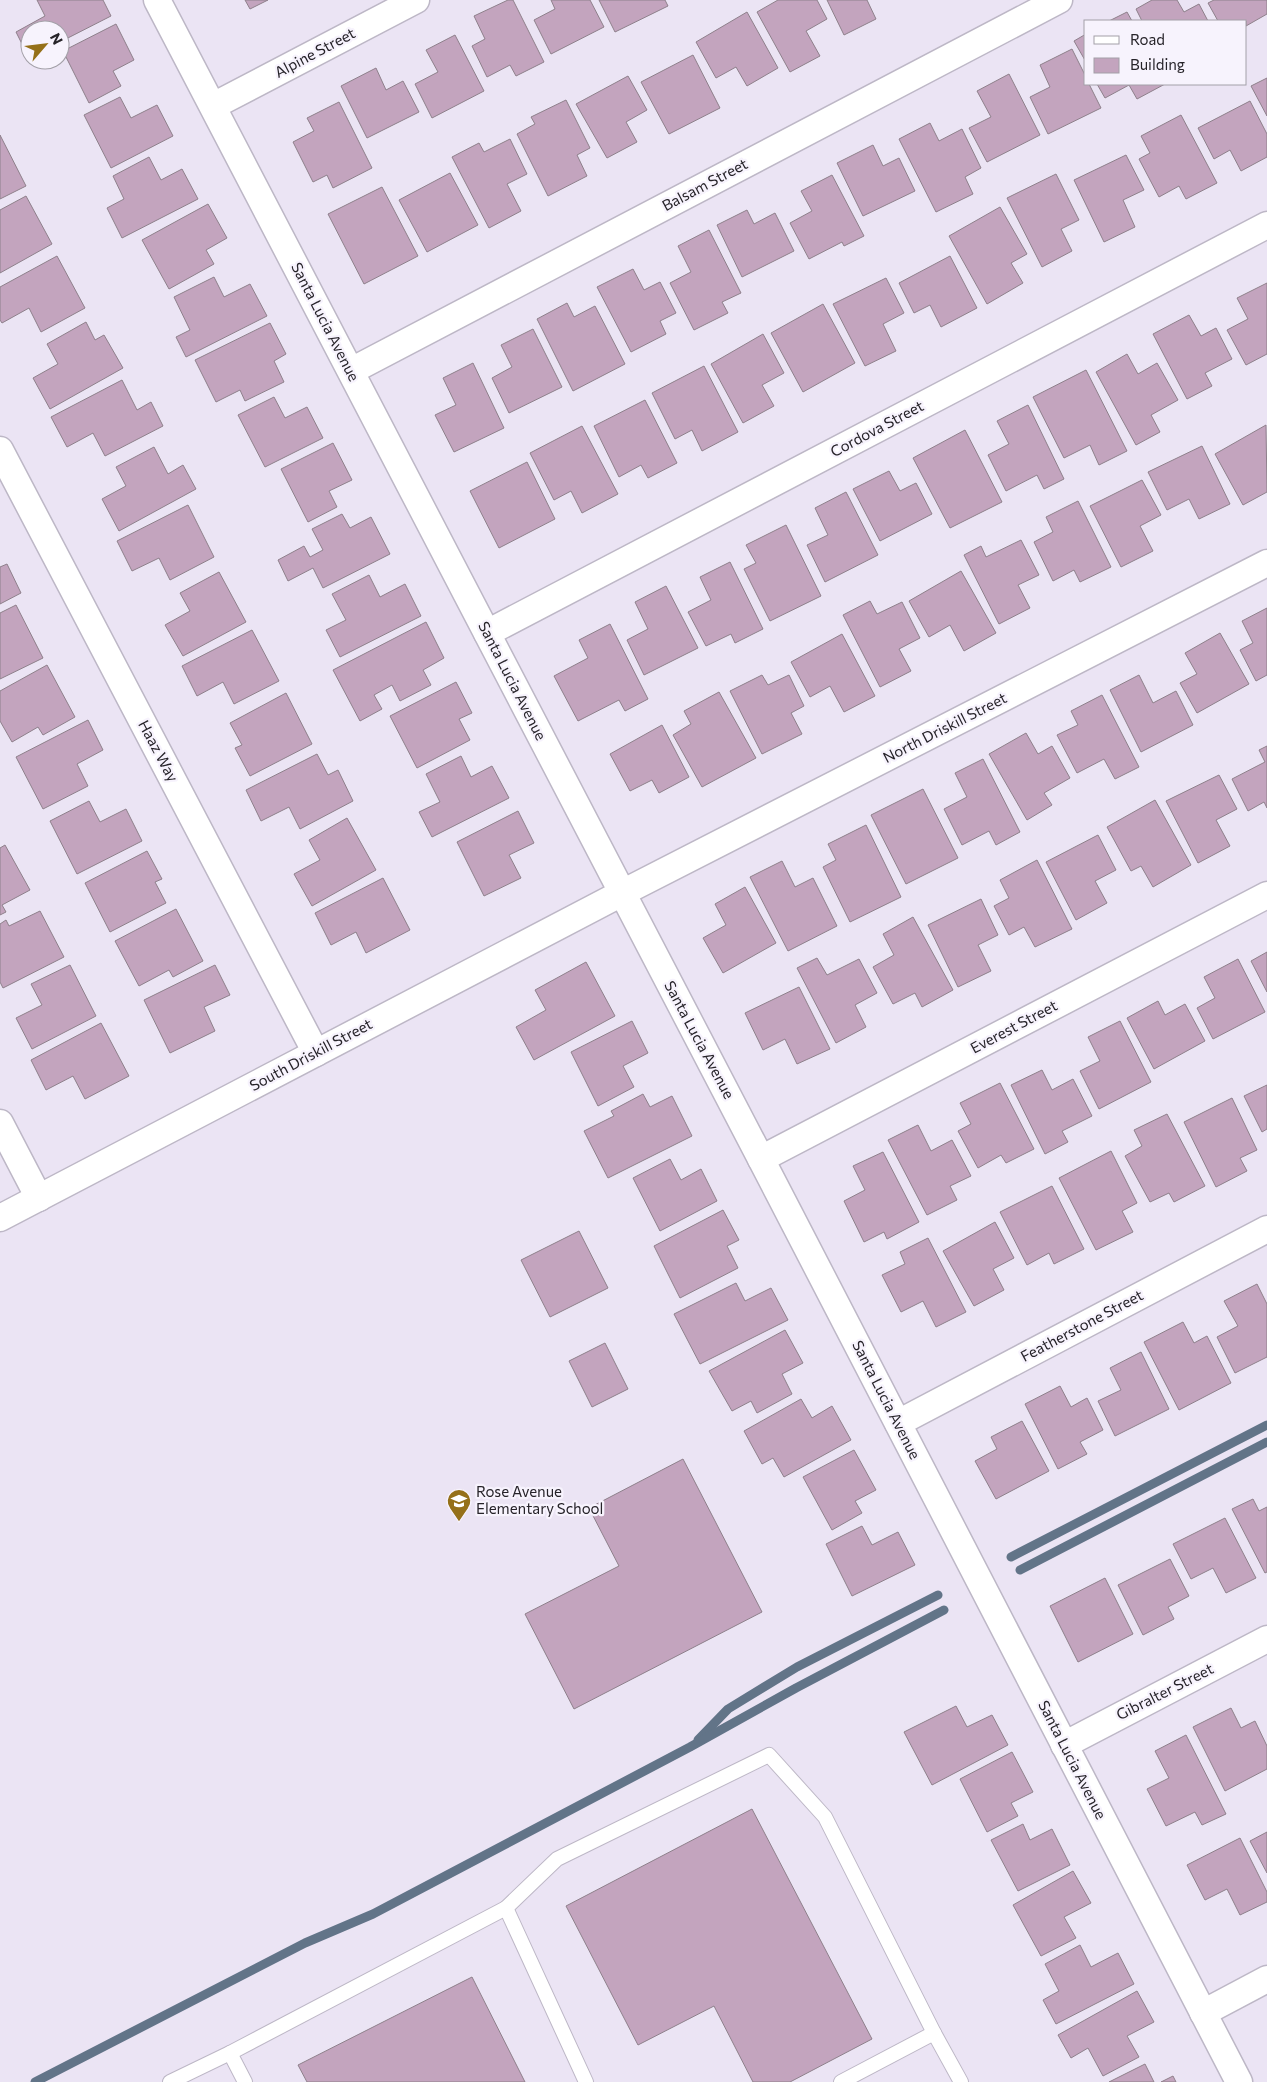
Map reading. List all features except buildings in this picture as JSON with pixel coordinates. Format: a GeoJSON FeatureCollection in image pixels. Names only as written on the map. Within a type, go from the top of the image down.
{"type":"FeatureCollection","features":[{"type":"Feature","properties":{"kind":"street","name":"Santa Lucia Avenue"},"geometry":{"type":"LineString","coordinates":[[157,0],[1239,2082]]}},
{"type":"Feature","properties":{"kind":"street","name":"Alpine Street"},"geometry":{"type":"LineString","coordinates":[[213,106],[416,0]]}},
{"type":"Feature","properties":{"kind":"street","name":"Balsam Street"},"geometry":{"type":"LineString","coordinates":[[351,371],[1059,0]]}},
{"type":"Feature","properties":{"kind":"street","name":"Cordova Street"},"geometry":{"type":"LineString","coordinates":[[486,633],[1267,225]]}},
{"type":"Feature","properties":{"kind":"street","name":"Haaz Way"},"geometry":{"type":"LineString","coordinates":[[0,450],[316,1053]]}},
{"type":"Feature","properties":{"kind":"street","name":"North Driskill Street"},"geometry":{"type":"LineString","coordinates":[[622,893],[1267,563]]}},
{"type":"Feature","properties":{"kind":"street","name":"South Driskill Street"},"geometry":{"type":"LineString","coordinates":[[0,1218],[622,893]]}},
{"type":"Feature","properties":{"kind":"street","name":"Everest Street"},"geometry":{"type":"LineString","coordinates":[[761,1159],[1267,895]]}},
{"type":"Feature","properties":{"kind":"street"},"geometry":{"type":"LineString","coordinates":[[0,1123],[39,1198]]}},
{"type":"Feature","properties":{"kind":"street","name":"Featherstone Street"},"geometry":{"type":"LineString","coordinates":[[898,1423],[1267,1229]]}},
{"type":"Feature","properties":{"kind":"street","name":"Gibralter Street"},"geometry":{"type":"LineString","coordinates":[[1064,1745],[1267,1639]]}},
{"type":"Feature","properties":{"kind":"street"},"geometry":{"type":"LineString","coordinates":[[1203,2013],[1267,1979]]}},
{"type":"Feature","properties":{"kind":"lane"},"geometry":{"type":"LineString","coordinates":[[170,2082],[230,2053],[506,1908],[557,1859],[769,1755],[826,1817],[934,2033],[961,2082]]}},
{"type":"Feature","properties":{"kind":"lane"},"geometry":{"type":"LineString","coordinates":[[506,1908],[586,2082]]}},
{"type":"Feature","properties":{"kind":"lane"},"geometry":{"type":"LineString","coordinates":[[840,2082],[934,2033]]}},
{"type":"Feature","properties":{"kind":"lane"},"geometry":{"type":"LineString","coordinates":[[230,2053],[245,2082]]}},
{"type":"Feature","properties":{"kind":"waterway"},"geometry":{"type":"LineString","coordinates":[[1011,1557],[1267,1425]]}},
{"type":"Feature","properties":{"kind":"waterway"},"geometry":{"type":"LineString","coordinates":[[1020,1570],[1267,1442]]}},
{"type":"Feature","properties":{"kind":"waterway"},"geometry":{"type":"LineString","coordinates":[[698,1740],[728,1709],[797,1667],[938,1595]]}},
{"type":"Feature","properties":{"kind":"waterway"},"geometry":{"type":"LineString","coordinates":[[35,2082],[305,1943],[373,1914],[690,1747],[796,1688],[944,1610]]}},
{"type":"Feature","properties":{"kind":"place","name":"Rose Avenue Elementary School"},"geometry":{"type":"Point","coordinates":[459,1522]}}]}
